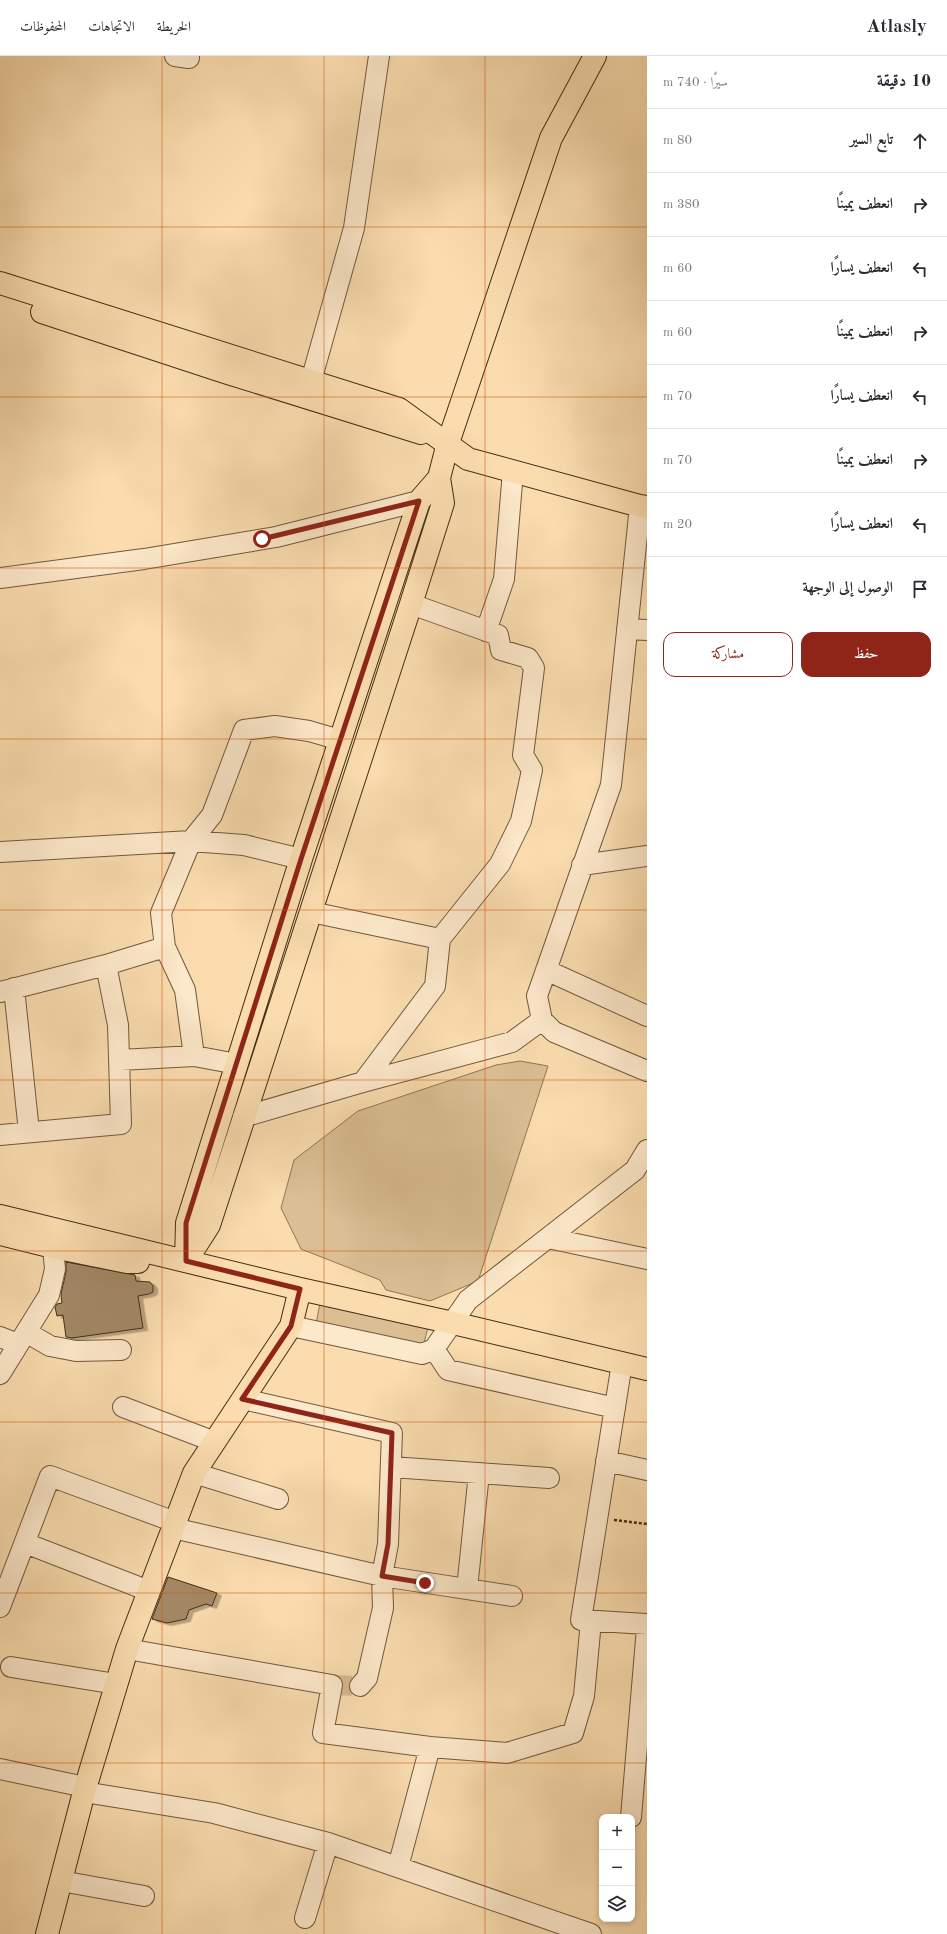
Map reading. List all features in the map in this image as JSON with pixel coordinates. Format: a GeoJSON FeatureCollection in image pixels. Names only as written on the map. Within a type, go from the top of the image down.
{"type":"FeatureCollection","features":[{"type":"Feature","properties":{"kind":"main road"},"geometry":{"type":"LineString","coordinates":[[186,1261],[186,1223],[301,859],[419,501],[438,478],[448,443],[551,138],[595,56]]}},
{"type":"Feature","properties":{"kind":"main road"},"geometry":{"type":"LineString","coordinates":[[0,283],[399,409],[448,443],[468,459],[644,506]]}},
{"type":"Feature","properties":{"kind":"main road"},"geometry":{"type":"LineString","coordinates":[[0,298],[448,443]]}},
{"type":"Feature","properties":{"kind":"main road"},"geometry":{"type":"LineString","coordinates":[[186,1261],[209,1225],[411,604],[443,503],[438,478]]}},
{"type":"Feature","properties":{"kind":"main road"},"geometry":{"type":"LineString","coordinates":[[0,1216],[55,1239],[127,1262],[186,1261],[300,1289],[453,1323],[647,1369]]}},
{"type":"Feature","properties":{"kind":"main road"},"geometry":{"type":"LineString","coordinates":[[0,1234],[55,1239]]}},
{"type":"Feature","properties":{"kind":"main road"},"geometry":{"type":"LineString","coordinates":[[47,1934],[84,1789],[127,1649],[194,1473],[291,1326],[300,1289]]}},
{"type":"Feature","properties":{"kind":"street"},"geometry":{"type":"LineString","coordinates":[[311,381],[354,228],[379,56]]}},
{"type":"Feature","properties":{"kind":"street"},"geometry":{"type":"LineString","coordinates":[[486,631],[504,579],[513,471]]}},
{"type":"Feature","properties":{"kind":"street"},"geometry":{"type":"LineString","coordinates":[[0,578],[144,559],[276,537],[419,501]]}},
{"type":"Feature","properties":{"kind":"street"},"geometry":{"type":"LineString","coordinates":[[644,506],[627,629],[610,785],[537,996],[542,1020],[554,1032],[647,1071]]}},
{"type":"Feature","properties":{"kind":"street"},"geometry":{"type":"LineString","coordinates":[[363,1082],[436,986],[440,939],[500,864],[521,821],[532,770],[523,755],[534,668],[528,658],[501,650],[498,635],[411,604]]}},
{"type":"Feature","properties":{"kind":"street"},"geometry":{"type":"LineString","coordinates":[[627,629],[647,630]]}},
{"type":"Feature","properties":{"kind":"street"},"geometry":{"type":"LineString","coordinates":[[194,1056],[185,990],[165,947],[161,913],[191,841],[212,815],[244,730],[275,726],[309,730],[340,740]]}},
{"type":"Feature","properties":{"kind":"street"},"geometry":{"type":"LineString","coordinates":[[0,852],[191,841],[244,845],[301,859]]}},
{"type":"Feature","properties":{"kind":"street"},"geometry":{"type":"LineString","coordinates":[[582,866],[647,856]]}},
{"type":"Feature","properties":{"kind":"street"},"geometry":{"type":"LineString","coordinates":[[311,912],[440,939]]}},
{"type":"Feature","properties":{"kind":"street"},"geometry":{"type":"LineString","coordinates":[[29,1132],[7,990],[106,965],[165,947]]}},
{"type":"Feature","properties":{"kind":"street"},"geometry":{"type":"LineString","coordinates":[[0,1135],[121,1124],[118,1025],[106,965]]}},
{"type":"Feature","properties":{"kind":"street"},"geometry":{"type":"LineString","coordinates":[[546,970],[647,1016]]}},
{"type":"Feature","properties":{"kind":"street"},"geometry":{"type":"LineString","coordinates":[[243,1117],[363,1082],[512,1042],[542,1020]]}},
{"type":"Feature","properties":{"kind":"street"},"geometry":{"type":"LineString","coordinates":[[120,1060],[194,1056],[237,1064]]}},
{"type":"Feature","properties":{"kind":"street"},"geometry":{"type":"LineString","coordinates":[[291,1326],[422,1354],[434,1349],[468,1300],[635,1170],[647,1150]]}},
{"type":"Feature","properties":{"kind":"street"},"geometry":{"type":"LineString","coordinates":[[548,1238],[647,1259]]}},
{"type":"Feature","properties":{"kind":"street"},"geometry":{"type":"LineString","coordinates":[[0,1374],[15,1338],[49,1295],[55,1269],[55,1239]]}},
{"type":"Feature","properties":{"kind":"street"},"geometry":{"type":"LineString","coordinates":[[15,1338],[76,1351],[121,1350]]}},
{"type":"Feature","properties":{"kind":"street"},"geometry":{"type":"LineString","coordinates":[[434,1349],[448,1370],[615,1408]]}},
{"type":"Feature","properties":{"kind":"street"},"geometry":{"type":"LineString","coordinates":[[622,1363],[581,1620],[647,1624]]}},
{"type":"Feature","properties":{"kind":"street"},"geometry":{"type":"LineString","coordinates":[[242,1399],[392,1433],[388,1544],[382,1576],[383,1608],[367,1678],[360,1686]]}},
{"type":"Feature","properties":{"kind":"street"},"geometry":{"type":"LineString","coordinates":[[123,1407],[215,1442]]}},
{"type":"Feature","properties":{"kind":"street"},"geometry":{"type":"LineString","coordinates":[[606,1461],[647,1470]]}},
{"type":"Feature","properties":{"kind":"street"},"geometry":{"type":"LineString","coordinates":[[391,1467],[549,1478]]}},
{"type":"Feature","properties":{"kind":"street"},"geometry":{"type":"LineString","coordinates":[[194,1473],[278,1498]]}},
{"type":"Feature","properties":{"kind":"street"},"geometry":{"type":"LineString","coordinates":[[467,1589],[479,1473]]}},
{"type":"Feature","properties":{"kind":"street"},"geometry":{"type":"LineString","coordinates":[[0,1607],[50,1476],[174,1525],[382,1576],[512,1596]]}},
{"type":"Feature","properties":{"kind":"street"},"geometry":{"type":"LineString","coordinates":[[25,1543],[150,1591]]}},
{"type":"Feature","properties":{"kind":"street"},"geometry":{"type":"LineString","coordinates":[[127,1649],[332,1685],[323,1733],[430,1747],[507,1753],[573,1733],[584,1696],[591,1621]]}},
{"type":"Feature","properties":{"kind":"street"},"geometry":{"type":"LineString","coordinates":[[630,1814],[647,1628]]}},
{"type":"Feature","properties":{"kind":"street"},"geometry":{"type":"LineString","coordinates":[[11,1667],[116,1684]]}},
{"type":"Feature","properties":{"kind":"street"},"geometry":{"type":"LineString","coordinates":[[398,1867],[430,1747]]}},
{"type":"Feature","properties":{"kind":"street"},"geometry":{"type":"LineString","coordinates":[[0,1769],[84,1789],[214,1813],[328,1843],[591,1934]]}},
{"type":"Feature","properties":{"kind":"street"},"geometry":{"type":"LineString","coordinates":[[306,1918],[328,1843]]}},
{"type":"Feature","properties":{"kind":"street"},"geometry":{"type":"LineString","coordinates":[[61,1880],[144,1896]]}},
{"type":"Feature","properties":{"kind":"path"},"geometry":{"type":"LineString","coordinates":[[597,1518],[647,1524]]}},
{"type":"Feature","properties":{"kind":"shaded area"},"geometry":{"type":"Polygon","coordinates":[[[520,1061],[548,1066],[478,1281],[430,1301],[386,1290],[380,1280],[301,1249],[281,1208],[294,1160],[358,1111],[496,1065],[520,1061]]]}},
{"type":"Feature","properties":{"kind":"shaded area"},"geometry":{"type":"Polygon","coordinates":[[[320,1303],[428,1327],[423,1347],[316,1324],[320,1303]]]}},
{"type":"Feature","properties":{"kind":"building"},"geometry":{"type":"Polygon","coordinates":[[[66,1262],[135,1275],[136,1281],[150,1282],[153,1286],[153,1292],[138,1296],[143,1328],[72,1338],[66,1337],[63,1315],[57,1316],[55,1307],[57,1304],[62,1303],[61,1294],[66,1272],[66,1262]]]}},
{"type":"Feature","properties":{"kind":"building"},"geometry":{"type":"Polygon","coordinates":[[[168,1577],[217,1593],[212,1606],[206,1604],[189,1610],[186,1619],[167,1623],[152,1619],[168,1577]]]}},
{"type":"Feature","properties":{"kind":"tunnel"},"geometry":{"type":"LineString","coordinates":[[332,1685],[360,1686]]}},
{"type":"Feature","properties":{"kind":"route"},"geometry":{"type":"LineString","coordinates":[[262,539],[276,537],[419,501],[301,859],[186,1223],[186,1261],[300,1289],[291,1326],[242,1399],[392,1433],[388,1544],[382,1576],[425,1583]]}}]}
